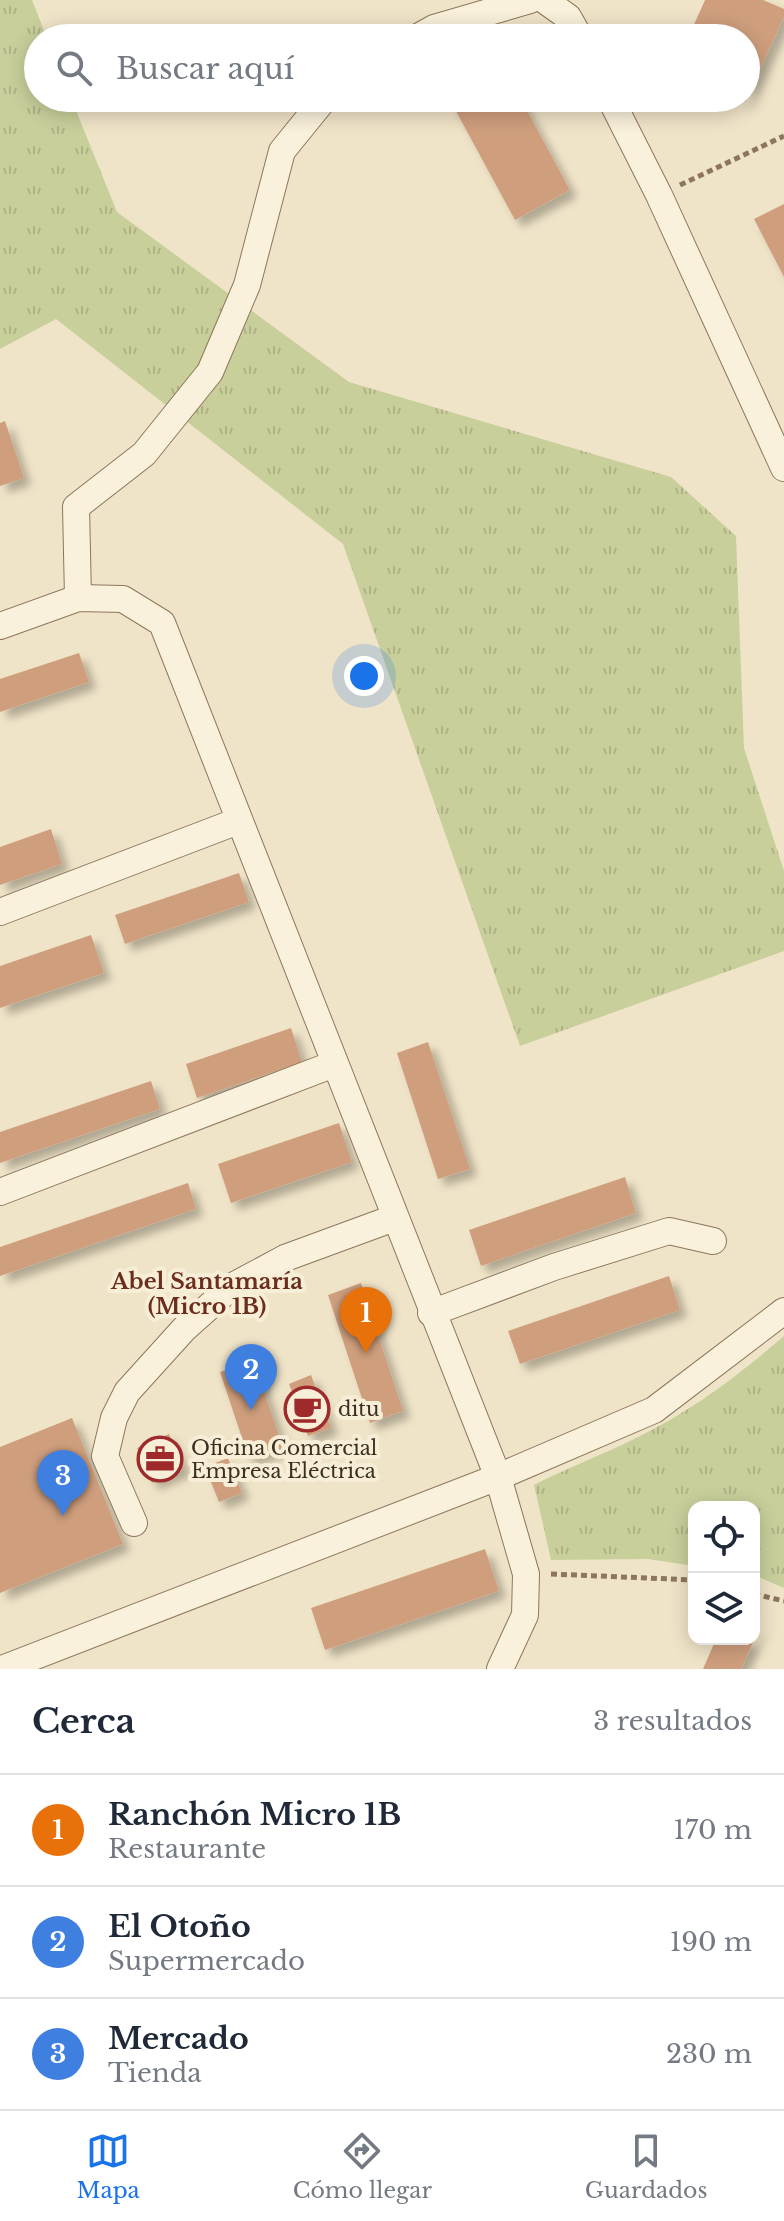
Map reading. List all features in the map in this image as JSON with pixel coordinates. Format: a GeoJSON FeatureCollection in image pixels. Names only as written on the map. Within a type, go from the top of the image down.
{"type":"FeatureCollection","features":[{"type":"Feature","properties":{"kind":"street"},"geometry":{"type":"LineString","coordinates":[[448,24],[530,0]]}},
{"type":"Feature","properties":{"kind":"street"},"geometry":{"type":"LineString","coordinates":[[544,0],[568,17],[572,24]]}},
{"type":"Feature","properties":{"kind":"street"},"geometry":{"type":"LineString","coordinates":[[78,598],[76,507],[144,454],[210,372],[247,285],[282,151],[314,112]]}},
{"type":"Feature","properties":{"kind":"street"},"geometry":{"type":"LineString","coordinates":[[617,112],[780,452]]}},
{"type":"Feature","properties":{"kind":"street"},"geometry":{"type":"LineString","coordinates":[[0,626],[78,598],[123,599],[162,623],[498,1477],[526,1574],[525,1615],[500,1669]]}},
{"type":"Feature","properties":{"kind":"street"},"geometry":{"type":"LineString","coordinates":[[0,912],[238,821]]}},
{"type":"Feature","properties":{"kind":"street"},"geometry":{"type":"LineString","coordinates":[[0,1192],[334,1064]]}},
{"type":"Feature","properties":{"kind":"street"},"geometry":{"type":"LineString","coordinates":[[134,1523],[105,1456],[114,1418],[127,1392],[184,1329],[231,1287],[285,1258],[394,1218]]}},
{"type":"Feature","properties":{"kind":"street"},"geometry":{"type":"LineString","coordinates":[[431,1313],[554,1267],[669,1231],[713,1241]]}},
{"type":"Feature","properties":{"kind":"street"},"geometry":{"type":"LineString","coordinates":[[2,1669],[498,1477],[654,1410],[784,1311]]}},
{"type":"Feature","properties":{"kind":"path"},"geometry":{"type":"LineString","coordinates":[[659,195],[784,136]]}},
{"type":"Feature","properties":{"kind":"path"},"geometry":{"type":"LineString","coordinates":[[526,1574],[688,1580]]}},
{"type":"Feature","properties":{"kind":"path"},"geometry":{"type":"LineString","coordinates":[[760,1595],[784,1601]]}},
{"type":"Feature","properties":{"kind":"green space"},"geometry":{"type":"Polygon","coordinates":[[[0,0],[32,0],[41,24],[24,24],[24,112],[77,112],[117,212],[349,382],[671,477],[736,536],[744,748],[784,871],[784,951],[520,1046],[343,544],[56,319],[0,349],[0,0]]]}},
{"type":"Feature","properties":{"kind":"green space"},"geometry":{"type":"Polygon","coordinates":[[[784,1336],[784,1588],[760,1578],[760,1501],[688,1501],[688,1565],[648,1559],[551,1560],[534,1485],[656,1428],[732,1379],[784,1336]]]}},
{"type":"Feature","properties":{"kind":"building"},"geometry":{"type":"Polygon","coordinates":[[[705,0],[763,0],[784,9],[784,17],[760,69],[760,24],[694,24],[705,0]]]}},
{"type":"Feature","properties":{"kind":"building"},"geometry":{"type":"Polygon","coordinates":[[[456,112],[528,112],[570,190],[515,220],[456,112]]]}},
{"type":"Feature","properties":{"kind":"building"},"geometry":{"type":"Polygon","coordinates":[[[784,204],[784,277],[754,219],[784,204]]]}},
{"type":"Feature","properties":{"kind":"building"},"geometry":{"type":"Polygon","coordinates":[[[5,421],[24,478],[0,486],[0,423],[5,421]]]}},
{"type":"Feature","properties":{"kind":"building"},"geometry":{"type":"Polygon","coordinates":[[[79,653],[89,682],[0,712],[0,679],[79,653]]]}},
{"type":"Feature","properties":{"kind":"building"},"geometry":{"type":"Polygon","coordinates":[[[51,829],[62,864],[0,885],[0,847],[51,829]]]}},
{"type":"Feature","properties":{"kind":"building"},"geometry":{"type":"Polygon","coordinates":[[[239,873],[249,902],[125,944],[115,915],[239,873]]]}},
{"type":"Feature","properties":{"kind":"building"},"geometry":{"type":"Polygon","coordinates":[[[91,935],[104,973],[0,1008],[0,966],[91,935]]]}},
{"type":"Feature","properties":{"kind":"building"},"geometry":{"type":"Polygon","coordinates":[[[291,1028],[302,1062],[197,1098],[186,1064],[291,1028]]]}},
{"type":"Feature","properties":{"kind":"building"},"geometry":{"type":"Polygon","coordinates":[[[428,1042],[470,1169],[438,1179],[397,1053],[428,1042]]]}},
{"type":"Feature","properties":{"kind":"building"},"geometry":{"type":"Polygon","coordinates":[[[151,1081],[160,1109],[0,1163],[0,1132],[151,1081]]]}},
{"type":"Feature","properties":{"kind":"building"},"geometry":{"type":"Polygon","coordinates":[[[339,1123],[352,1162],[231,1203],[218,1164],[339,1123]]]}},
{"type":"Feature","properties":{"kind":"building"},"geometry":{"type":"Polygon","coordinates":[[[625,1177],[636,1213],[481,1266],[469,1230],[625,1177]]]}},
{"type":"Feature","properties":{"kind":"building"},"geometry":{"type":"Polygon","coordinates":[[[188,1183],[196,1209],[0,1276],[0,1247],[188,1183]]]}},
{"type":"Feature","properties":{"kind":"building"},"geometry":{"type":"Polygon","coordinates":[[[669,1276],[680,1310],[520,1364],[508,1331],[669,1276]]]}},
{"type":"Feature","properties":{"kind":"building"},"geometry":{"type":"Polygon","coordinates":[[[361,1283],[403,1411],[370,1423],[328,1295],[361,1283]]]}},
{"type":"Feature","properties":{"kind":"building"},"geometry":{"type":"Polygon","coordinates":[[[254,1361],[283,1448],[249,1459],[220,1372],[254,1361]]]}},
{"type":"Feature","properties":{"kind":"building"},"geometry":{"type":"Polygon","coordinates":[[[311,1375],[331,1428],[308,1436],[289,1384],[311,1375]]]}},
{"type":"Feature","properties":{"kind":"building"},"geometry":{"type":"Polygon","coordinates":[[[72,1418],[123,1544],[0,1593],[0,1447],[72,1418]]]}},
{"type":"Feature","properties":{"kind":"building","name":"Oficina Comercial Empresa Eléctrica"},"geometry":{"type":"Polygon","coordinates":[[[169,1434],[184,1469],[152,1483],[137,1448],[169,1434]]]}},
{"type":"Feature","properties":{"kind":"building"},"geometry":{"type":"Polygon","coordinates":[[[228,1458],[242,1493],[219,1502],[205,1467],[228,1458]]]}},
{"type":"Feature","properties":{"kind":"building"},"geometry":{"type":"Polygon","coordinates":[[[485,1549],[499,1591],[325,1650],[311,1608],[485,1549]]]}},
{"type":"Feature","properties":{"kind":"building"},"geometry":{"type":"Polygon","coordinates":[[[713,1645],[752,1645],[741,1669],[703,1669],[713,1645]]]}},
{"type":"Feature","properties":{"kind":"place","name":"Ranchón Micro 1B"},"geometry":{"type":"Point","coordinates":[366,1353]}},
{"type":"Feature","properties":{"kind":"place","name":"ditu"},"geometry":{"type":"Point","coordinates":[307,1409]}},
{"type":"Feature","properties":{"kind":"place","name":"El Otoño"},"geometry":{"type":"Point","coordinates":[251,1410]}},
{"type":"Feature","properties":{"kind":"place","name":"Oficina Comercial Empresa Eléctrica"},"geometry":{"type":"Point","coordinates":[160,1459]}},
{"type":"Feature","properties":{"kind":"place","name":"Mercado"},"geometry":{"type":"Point","coordinates":[63,1516]}},
{"type":"Feature","properties":{"kind":"district","name":"Abel Santamaría (Micro 1B)"},"geometry":{"type":"Point","coordinates":[207,1294]}}]}
